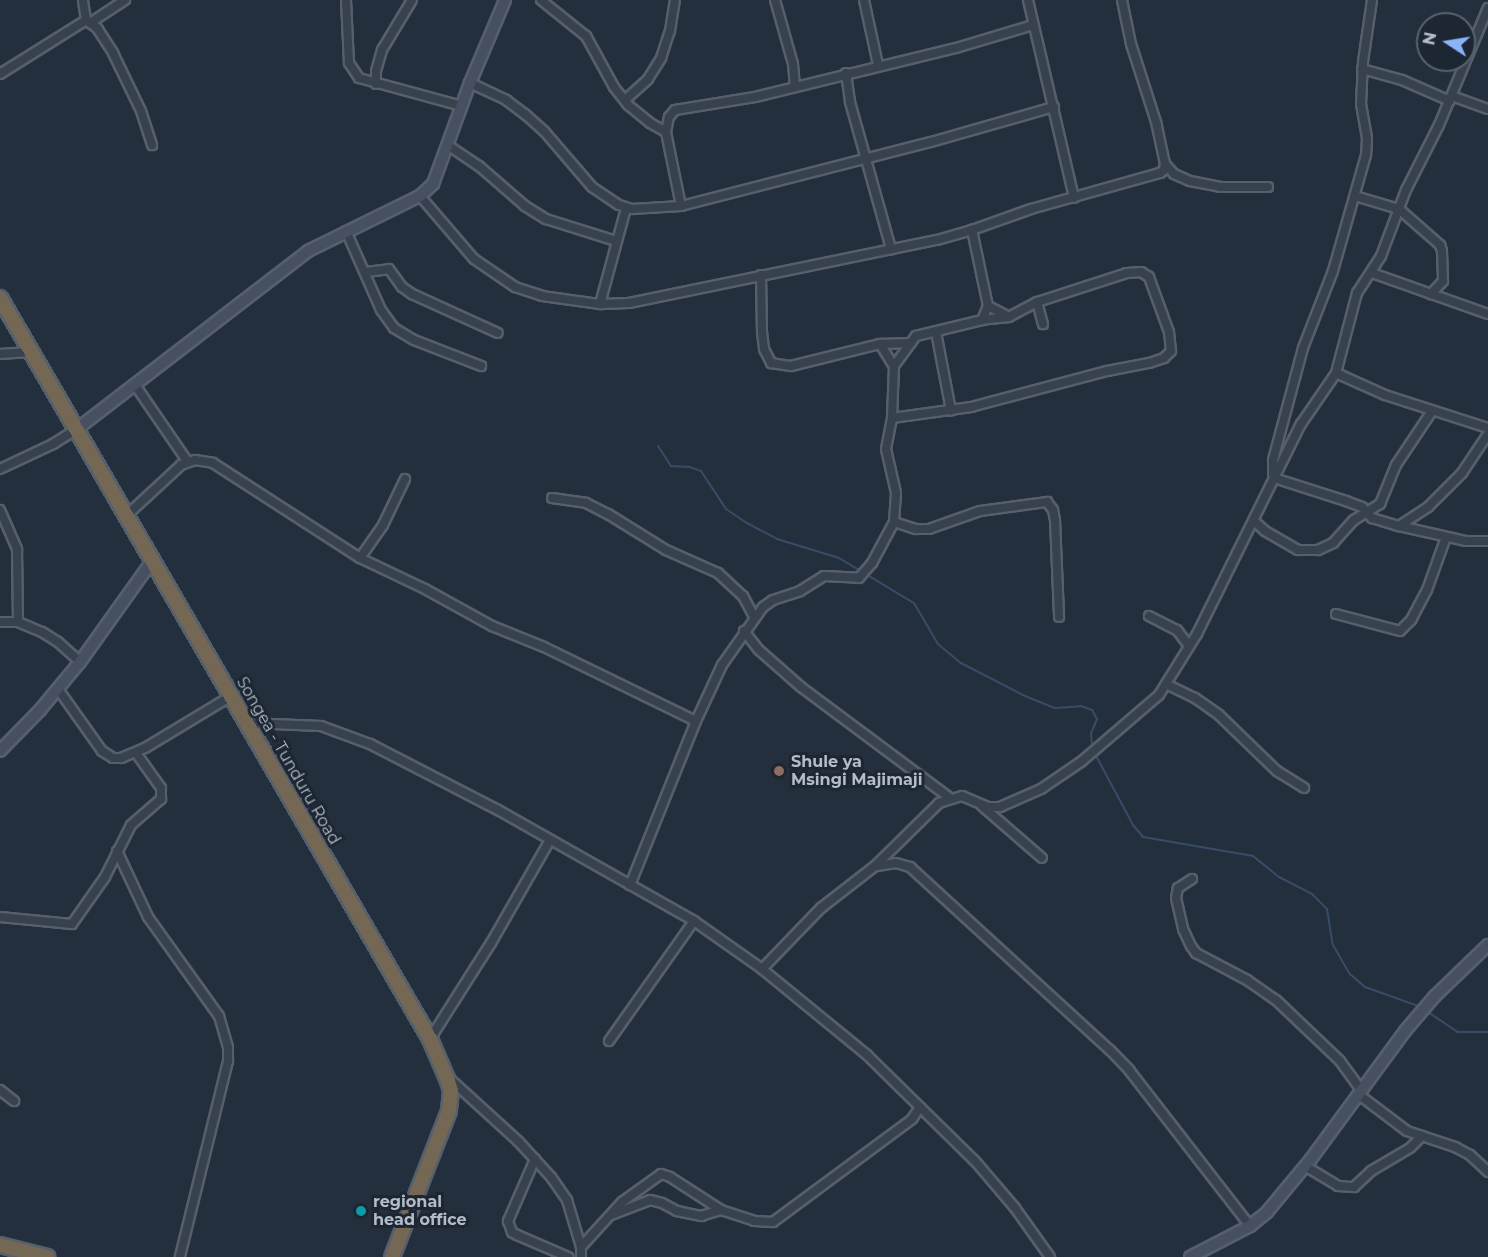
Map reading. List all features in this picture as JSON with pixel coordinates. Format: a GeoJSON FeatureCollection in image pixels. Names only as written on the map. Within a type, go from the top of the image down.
{"type":"FeatureCollection","features":[{"type":"Feature","properties":{"kind":"highway","name":"Songea - Tunduru Road"},"geometry":{"type":"LineString","coordinates":[[0,298],[152,561],[249,723],[430,1039],[445,1074],[451,1091],[449,1111],[392,1257]]}},
{"type":"Feature","properties":{"kind":"highway"},"geometry":{"type":"LineString","coordinates":[[0,1245],[47,1257]]}},
{"type":"Feature","properties":{"kind":"street"},"geometry":{"type":"LineString","coordinates":[[83,0],[88,21],[97,28],[113,53],[141,111],[152,146]]}},
{"type":"Feature","properties":{"kind":"street"},"geometry":{"type":"LineString","coordinates":[[0,74],[125,0]]}},
{"type":"Feature","properties":{"kind":"street"},"geometry":{"type":"LineString","coordinates":[[346,0],[349,63],[352,72],[366,82],[462,106]]}},
{"type":"Feature","properties":{"kind":"street"},"geometry":{"type":"LineString","coordinates":[[376,84],[376,71],[382,50],[412,0]]}},
{"type":"Feature","properties":{"kind":"street"},"geometry":{"type":"LineString","coordinates":[[0,469],[53,444],[77,429],[308,251],[420,196],[433,184],[470,83],[505,0]]}},
{"type":"Feature","properties":{"kind":"street"},"geometry":{"type":"LineString","coordinates":[[541,0],[586,36],[625,100],[639,115],[666,132]]}},
{"type":"Feature","properties":{"kind":"street"},"geometry":{"type":"LineString","coordinates":[[625,100],[648,79],[661,58],[670,31],[675,0]]}},
{"type":"Feature","properties":{"kind":"street"},"geometry":{"type":"LineString","coordinates":[[775,0],[793,64],[795,86]]}},
{"type":"Feature","properties":{"kind":"street"},"geometry":{"type":"LineString","coordinates":[[864,0],[878,65]]}},
{"type":"Feature","properties":{"kind":"street"},"geometry":{"type":"LineString","coordinates":[[1028,0],[1074,198]]}},
{"type":"Feature","properties":{"kind":"street"},"geometry":{"type":"LineString","coordinates":[[1122,0],[1131,44],[1157,125],[1166,164],[1174,174],[1190,181],[1220,186],[1268,187]]}},
{"type":"Feature","properties":{"kind":"street"},"geometry":{"type":"LineString","coordinates":[[1274,478],[1273,460],[1303,348],[1333,271],[1367,147],[1361,104],[1362,69],[1372,0]]}},
{"type":"Feature","properties":{"kind":"street"},"geometry":{"type":"LineString","coordinates":[[981,805],[1000,807],[1041,789],[1082,761],[1151,704],[1166,684],[1189,646],[1254,521],[1300,424],[1336,373],[1357,293],[1381,256],[1406,190],[1451,98],[1488,8]]}},
{"type":"Feature","properties":{"kind":"street"},"geometry":{"type":"LineString","coordinates":[[681,206],[666,132],[669,117],[675,110],[727,102],[956,48],[1033,25]]}},
{"type":"Feature","properties":{"kind":"street"},"geometry":{"type":"LineString","coordinates":[[1362,69],[1488,109]]}},
{"type":"Feature","properties":{"kind":"street"},"geometry":{"type":"LineString","coordinates":[[846,73],[850,102],[891,249]]}},
{"type":"Feature","properties":{"kind":"street"},"geometry":{"type":"LineString","coordinates":[[470,83],[506,100],[526,115],[544,131],[592,187],[626,208],[653,209],[681,206],[932,142],[1054,106]]}},
{"type":"Feature","properties":{"kind":"street"},"geometry":{"type":"LineString","coordinates":[[448,146],[479,166],[525,206],[546,219],[616,241]]}},
{"type":"Feature","properties":{"kind":"street"},"geometry":{"type":"LineString","coordinates":[[420,196],[474,259],[515,287],[542,296],[600,304],[629,303],[972,230],[1160,173],[1166,164]]}},
{"type":"Feature","properties":{"kind":"street"},"geometry":{"type":"LineString","coordinates":[[1355,196],[1400,209],[1433,238],[1442,251],[1443,281],[1431,294]]}},
{"type":"Feature","properties":{"kind":"street"},"geometry":{"type":"LineString","coordinates":[[600,304],[626,208]]}},
{"type":"Feature","properties":{"kind":"street"},"geometry":{"type":"LineString","coordinates":[[972,230],[987,306],[982,320]]}},
{"type":"Feature","properties":{"kind":"street"},"geometry":{"type":"LineString","coordinates":[[346,231],[381,310],[394,328],[414,340],[481,366]]}},
{"type":"Feature","properties":{"kind":"street"},"geometry":{"type":"LineString","coordinates":[[366,272],[389,269],[402,286],[412,294],[498,333]]}},
{"type":"Feature","properties":{"kind":"street"},"geometry":{"type":"LineString","coordinates":[[630,885],[696,721],[722,665],[754,617],[772,600],[800,591],[824,576],[863,574],[879,553],[894,522],[896,493],[886,449],[892,418],[894,366],[916,336],[982,320],[1009,317],[1037,302],[1127,273],[1145,273],[1149,277],[1169,332],[1172,351],[1164,358],[951,411],[892,418]]}},
{"type":"Feature","properties":{"kind":"street"},"geometry":{"type":"LineString","coordinates":[[1372,273],[1488,314]]}},
{"type":"Feature","properties":{"kind":"street"},"geometry":{"type":"LineString","coordinates":[[761,275],[762,332],[764,349],[771,363],[791,366],[880,344],[911,343]]}},
{"type":"Feature","properties":{"kind":"street"},"geometry":{"type":"LineString","coordinates":[[1037,302],[1043,324]]}},
{"type":"Feature","properties":{"kind":"street"},"geometry":{"type":"LineString","coordinates":[[987,306],[1009,317]]}},
{"type":"Feature","properties":{"kind":"street"},"geometry":{"type":"LineString","coordinates":[[936,332],[951,411]]}},
{"type":"Feature","properties":{"kind":"street"},"geometry":{"type":"LineString","coordinates":[[880,344],[894,366]]}},
{"type":"Feature","properties":{"kind":"street"},"geometry":{"type":"LineString","coordinates":[[0,354],[30,352]]}},
{"type":"Feature","properties":{"kind":"street"},"geometry":{"type":"LineString","coordinates":[[1336,373],[1385,394],[1488,428]]}},
{"type":"Feature","properties":{"kind":"street"},"geometry":{"type":"LineString","coordinates":[[135,385],[188,462]]}},
{"type":"Feature","properties":{"kind":"street"},"geometry":{"type":"LineString","coordinates":[[1254,521],[1286,545],[1306,552],[1318,550],[1333,543],[1354,520],[1380,504],[1396,465],[1432,411]]}},
{"type":"Feature","properties":{"kind":"street"},"geometry":{"type":"LineString","coordinates":[[1399,526],[1428,507],[1462,473],[1488,434]]}},
{"type":"Feature","properties":{"kind":"street"},"geometry":{"type":"LineString","coordinates":[[127,515],[173,470],[188,462],[200,460],[222,468],[360,558],[492,626],[544,647],[696,721]]}},
{"type":"Feature","properties":{"kind":"street"},"geometry":{"type":"LineString","coordinates":[[1274,478],[1331,495],[1362,507],[1372,518],[1399,526],[1446,537],[1488,541]]}},
{"type":"Feature","properties":{"kind":"street"},"geometry":{"type":"LineString","coordinates":[[360,558],[382,525],[405,479]]}},
{"type":"Feature","properties":{"kind":"street"},"geometry":{"type":"LineString","coordinates":[[552,498],[586,503],[666,550],[718,573],[743,596],[754,617]]}},
{"type":"Feature","properties":{"kind":"street"},"geometry":{"type":"LineString","coordinates":[[894,522],[916,529],[929,529],[980,511],[1047,502],[1053,510],[1059,617]]}},
{"type":"Feature","properties":{"kind":"street"},"geometry":{"type":"LineString","coordinates":[[0,510],[17,549],[18,622]]}},
{"type":"Feature","properties":{"kind":"street"},"geometry":{"type":"LineString","coordinates":[[1336,614],[1400,631],[1411,620],[1427,590],[1446,537]]}},
{"type":"Feature","properties":{"kind":"street"},"geometry":{"type":"LineString","coordinates":[[0,751],[80,662],[152,561]]}},
{"type":"Feature","properties":{"kind":"street"},"geometry":{"type":"LineString","coordinates":[[1149,616],[1177,630],[1189,646]]}},
{"type":"Feature","properties":{"kind":"street"},"geometry":{"type":"LineString","coordinates":[[0,622],[18,622],[58,642],[80,662]]}},
{"type":"Feature","properties":{"kind":"street"},"geometry":{"type":"LineString","coordinates":[[744,631],[759,650],[801,687],[950,798]]}},
{"type":"Feature","properties":{"kind":"street"},"geometry":{"type":"LineString","coordinates":[[1166,684],[1195,698],[1219,715],[1277,771],[1304,788]]}},
{"type":"Feature","properties":{"kind":"street"},"geometry":{"type":"LineString","coordinates":[[58,689],[107,755],[121,758],[136,753],[232,695]]}},
{"type":"Feature","properties":{"kind":"street"},"geometry":{"type":"LineString","coordinates":[[249,723],[321,726],[370,744],[550,840],[694,921],[762,969],[867,1055],[975,1161],[1015,1208],[1050,1257]]}},
{"type":"Feature","properties":{"kind":"street"},"geometry":{"type":"LineString","coordinates":[[0,917],[72,924],[105,877],[131,825],[161,799],[161,788],[136,753]]}},
{"type":"Feature","properties":{"kind":"street"},"geometry":{"type":"LineString","coordinates":[[762,969],[821,908],[875,866],[939,803],[950,798],[970,797],[1042,858]]}},
{"type":"Feature","properties":{"kind":"street"},"geometry":{"type":"LineString","coordinates":[[430,1039],[491,943],[550,840]]}},
{"type":"Feature","properties":{"kind":"street"},"geometry":{"type":"LineString","coordinates":[[117,851],[148,917],[219,1016],[228,1047],[228,1061],[180,1257]]}},
{"type":"Feature","properties":{"kind":"street"},"geometry":{"type":"LineString","coordinates":[[875,866],[896,863],[910,867],[1110,1050],[1141,1086],[1250,1226]]}},
{"type":"Feature","properties":{"kind":"street"},"geometry":{"type":"LineString","coordinates":[[1192,879],[1178,888],[1176,898],[1183,929],[1196,952],[1247,980],[1276,1000],[1340,1061],[1360,1092],[1407,1131],[1455,1147],[1470,1155],[1488,1172]]}},
{"type":"Feature","properties":{"kind":"street"},"geometry":{"type":"LineString","coordinates":[[609,1041],[694,921]]}},
{"type":"Feature","properties":{"kind":"street"},"geometry":{"type":"LineString","coordinates":[[1190,1257],[1250,1226],[1267,1212],[1305,1166],[1414,1020],[1435,996],[1488,945]]}},
{"type":"Feature","properties":{"kind":"street"},"geometry":{"type":"LineString","coordinates":[[445,1074],[535,1159],[567,1200],[581,1247],[581,1257]]}},
{"type":"Feature","properties":{"kind":"street"},"geometry":{"type":"LineString","coordinates":[[0,1090],[14,1101]]}},
{"type":"Feature","properties":{"kind":"street"},"geometry":{"type":"LineString","coordinates":[[581,1247],[622,1202],[661,1174],[670,1177],[722,1210],[754,1221],[773,1222],[912,1119],[920,1107]]}},
{"type":"Feature","properties":{"kind":"street"},"geometry":{"type":"LineString","coordinates":[[1407,1131],[1410,1148]]}},
{"type":"Feature","properties":{"kind":"street"},"geometry":{"type":"LineString","coordinates":[[1305,1166],[1338,1186],[1354,1187],[1371,1171],[1410,1148],[1422,1136]]}},
{"type":"Feature","properties":{"kind":"street"},"geometry":{"type":"LineString","coordinates":[[535,1159],[508,1221],[512,1232],[568,1257]]}},
{"type":"Feature","properties":{"kind":"street"},"geometry":{"type":"LineString","coordinates":[[610,1215],[650,1200],[663,1203],[676,1211],[701,1216],[722,1210]]}},
{"type":"Feature","properties":{"kind":"waterway"},"geometry":{"type":"LineString","coordinates":[[658,446],[671,466],[690,467],[701,471],[726,509],[747,523],[777,539],[839,558],[914,603],[938,644],[961,663],[1025,696],[1055,708],[1081,706],[1092,710],[1097,719],[1091,733],[1092,749]]}},
{"type":"Feature","properties":{"kind":"waterway"},"geometry":{"type":"LineString","coordinates":[[1095,754],[1133,825],[1143,837],[1253,856],[1279,877],[1312,894],[1327,909],[1333,945],[1350,974],[1365,987],[1421,1007]]}},
{"type":"Feature","properties":{"kind":"waterway"},"geometry":{"type":"LineString","coordinates":[[1428,1012],[1458,1032],[1488,1032]]}},
{"type":"Feature","properties":{"kind":"place","name":"Shule ya Msingi Majimaji"},"geometry":{"type":"Point","coordinates":[779,771]}},
{"type":"Feature","properties":{"kind":"place","name":"regional head office"},"geometry":{"type":"Point","coordinates":[361,1211]}}]}
